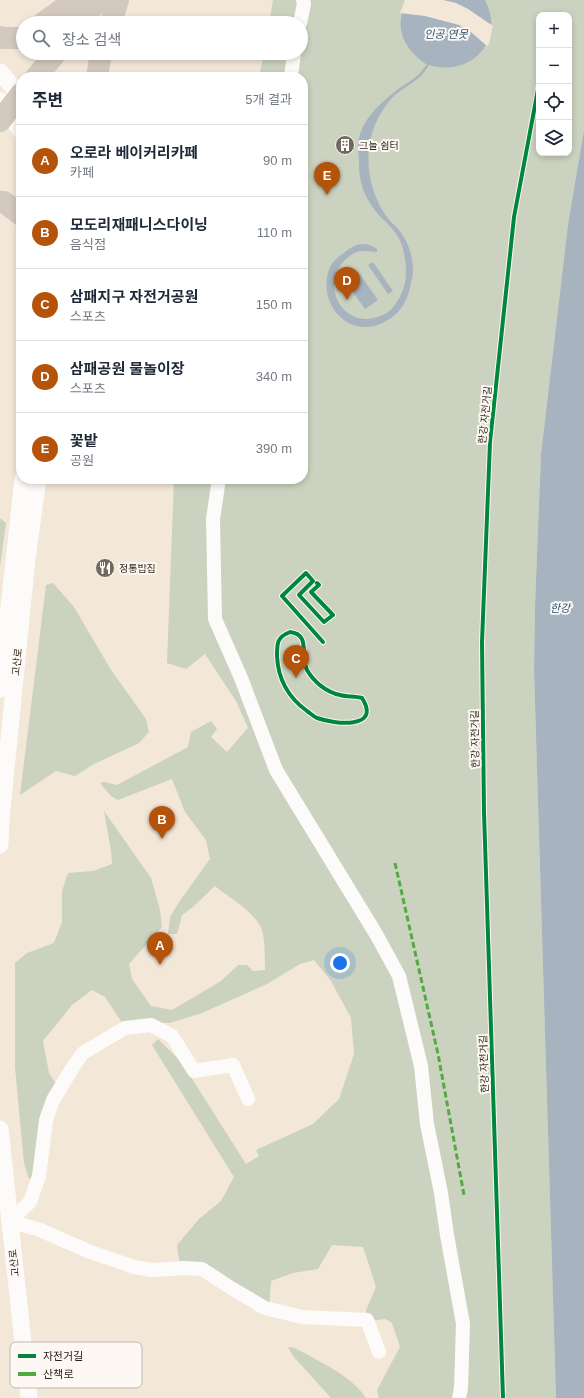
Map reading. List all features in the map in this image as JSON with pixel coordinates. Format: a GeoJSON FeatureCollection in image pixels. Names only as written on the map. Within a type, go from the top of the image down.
{"type":"FeatureCollection","features":[{"type":"Feature","properties":{"kind":"main road"},"geometry":{"type":"LineString","coordinates":[[53,16],[75,0]]}},
{"type":"Feature","properties":{"kind":"main road"},"geometry":{"type":"LineString","coordinates":[[85,16],[98,0]]}},
{"type":"Feature","properties":{"kind":"main road"},"geometry":{"type":"LineString","coordinates":[[113,16],[118,0]]}},
{"type":"Feature","properties":{"kind":"main road"},"geometry":{"type":"LineString","coordinates":[[0,37],[16,38]]}},
{"type":"Feature","properties":{"kind":"main road"},"geometry":{"type":"LineString","coordinates":[[40,72],[50,60]]}},
{"type":"Feature","properties":{"kind":"main road"},"geometry":{"type":"LineString","coordinates":[[98,72],[100,60]]}},
{"type":"Feature","properties":{"kind":"main road"},"geometry":{"type":"LineString","coordinates":[[0,202],[4,202],[16,211]]}},
{"type":"Feature","properties":{"kind":"street"},"geometry":{"type":"LineString","coordinates":[[302,16],[305,1]]}},
{"type":"Feature","properties":{"kind":"street"},"geometry":{"type":"LineString","coordinates":[[292,72],[293,60]]}},
{"type":"Feature","properties":{"kind":"street"},"geometry":{"type":"LineString","coordinates":[[0,72],[16,115]]}},
{"type":"Feature","properties":{"kind":"street","name":"고산로"},"geometry":{"type":"LineString","coordinates":[[0,689],[22,484]]}},
{"type":"Feature","properties":{"kind":"street","name":"고산로"},"geometry":{"type":"LineString","coordinates":[[0,845],[27,558],[37,484]]}},
{"type":"Feature","properties":{"kind":"street"},"geometry":{"type":"LineString","coordinates":[[218,484],[213,519],[215,619],[241,678],[276,770],[376,934],[399,976],[421,1066],[427,1124],[441,1193],[463,1324],[461,1388],[459,1398]]}},
{"type":"Feature","properties":{"kind":"street"},"geometry":{"type":"LineString","coordinates":[[248,1099],[233,1065],[194,1071],[172,1036],[151,1026],[125,1028],[83,1053],[53,1100],[46,1120],[39,1176],[30,1202],[10,1221],[40,1230],[88,1251],[134,1267],[152,1270],[202,1269],[265,1308],[302,1317],[367,1320],[379,1352]]}},
{"type":"Feature","properties":{"kind":"street","name":"고산로"},"geometry":{"type":"LineString","coordinates":[[0,1129],[24,1342]]}},
{"type":"Feature","properties":{"kind":"street","name":"고산로"},"geometry":{"type":"LineString","coordinates":[[0,1236],[12,1342]]}},
{"type":"Feature","properties":{"kind":"street","name":"고산로"},"geometry":{"type":"LineString","coordinates":[[17,1388],[18,1398]]}},
{"type":"Feature","properties":{"kind":"street","name":"고산로"},"geometry":{"type":"LineString","coordinates":[[29,1388],[30,1398]]}},
{"type":"Feature","properties":{"kind":"green space"},"geometry":{"type":"Polygon","coordinates":[[[273,0],[584,0],[584,130],[568,224],[541,454],[535,604],[534,670],[556,1398],[379,1398],[377,1390],[400,1347],[392,1323],[385,1319],[369,1321],[366,1310],[376,1287],[363,1247],[332,1245],[318,1269],[293,1273],[271,1281],[269,1309],[180,1266],[177,1245],[199,1219],[221,1201],[234,1177],[152,1045],[158,1039],[182,1063],[246,1164],[259,1156],[256,1150],[313,1124],[339,1099],[354,1054],[351,1018],[331,981],[314,960],[300,964],[267,984],[202,1013],[170,1023],[142,1022],[118,1028],[121,1021],[105,997],[92,990],[72,1005],[43,1041],[49,1073],[58,1087],[35,1177],[29,1179],[24,1163],[15,1067],[15,963],[27,953],[54,943],[62,922],[62,891],[68,873],[93,871],[112,864],[104,811],[151,878],[160,910],[162,927],[129,964],[132,979],[151,1006],[172,1010],[221,981],[238,965],[247,965],[253,971],[265,970],[264,939],[262,930],[258,923],[248,911],[215,886],[193,907],[182,915],[177,934],[168,934],[170,917],[210,859],[206,840],[185,812],[172,779],[118,800],[111,796],[100,783],[104,782],[117,785],[188,747],[191,732],[211,721],[217,729],[211,737],[227,752],[248,728],[236,701],[205,654],[186,669],[167,663],[174,484],[308,484],[308,72],[260,72],[263,60],[308,60],[308,16],[270,16],[273,0]]]}},
{"type":"Feature","properties":{"kind":"green space"},"geometry":{"type":"Polygon","coordinates":[[[0,518],[6,523],[0,567],[0,518]]]}},
{"type":"Feature","properties":{"kind":"green space"},"geometry":{"type":"Polygon","coordinates":[[[53,583],[74,607],[111,670],[146,719],[149,732],[139,743],[94,764],[75,776],[56,771],[20,795],[46,585],[53,583]]]}},
{"type":"Feature","properties":{"kind":"green space"},"geometry":{"type":"Polygon","coordinates":[[[288,1347],[295,1348],[334,1369],[352,1382],[366,1398],[331,1398],[293,1356],[288,1347]]]}},
{"type":"Feature","properties":{"kind":"water","name":"인공 연못"},"geometry":{"type":"Polygon","coordinates":[[[407,0],[485,0],[490,15],[491,29],[488,42],[481,52],[471,61],[458,66],[444,68],[429,65],[422,75],[392,98],[377,121],[371,137],[368,162],[372,187],[382,210],[400,231],[406,241],[413,265],[413,273],[408,296],[402,308],[387,321],[368,327],[360,327],[348,323],[335,311],[330,303],[326,285],[327,276],[334,261],[353,247],[365,244],[373,246],[377,249],[377,252],[359,251],[350,256],[344,261],[337,271],[334,283],[335,294],[340,304],[347,312],[356,317],[367,319],[382,315],[389,311],[399,299],[404,286],[406,279],[406,264],[401,241],[374,209],[365,194],[360,174],[358,145],[362,128],[377,107],[390,95],[417,76],[427,65],[412,52],[403,37],[401,20],[407,0]]]}},
{"type":"Feature","properties":{"kind":"water","name":"한강"},"geometry":{"type":"Polygon","coordinates":[[[584,130],[584,1398],[556,1398],[534,670],[535,604],[541,454],[568,224],[584,130]]]}},
{"type":"Feature","properties":{"kind":"water"},"geometry":{"type":"Polygon","coordinates":[[[373,262],[393,291],[388,294],[368,265],[373,262]]]}},
{"type":"Feature","properties":{"kind":"water"},"geometry":{"type":"Polygon","coordinates":[[[358,272],[378,300],[365,309],[345,281],[358,272]]]}},
{"type":"Feature","properties":{"kind":"pier"},"geometry":{"type":"Polygon","coordinates":[[[405,0],[443,0],[456,3],[468,9],[493,26],[489,44],[487,46],[472,33],[459,25],[425,16],[400,13],[405,0]]]}},
{"type":"Feature","properties":{"kind":"marked path"},"geometry":{"type":"LineString","coordinates":[[395,863],[438,1054],[464,1195]]}},
{"type":"Feature","properties":{"kind":"cycle path","name":"한강 자전거길"},"geometry":{"type":"LineString","coordinates":[[503,1398],[484,812],[482,642],[490,442],[514,217],[536,100]]}},
{"type":"Feature","properties":{"kind":"cycle path"},"geometry":{"type":"LineString","coordinates":[[317,583],[319,585],[311,592],[333,615],[324,622],[299,595],[313,581],[306,573],[282,596],[323,642]]}},
{"type":"Feature","properties":{"kind":"cycle path"},"geometry":{"type":"LineString","coordinates":[[290,632],[301,637],[303,641],[305,664],[313,679],[325,689],[335,694],[362,698],[367,708],[366,715],[361,720],[344,723],[317,718],[301,706],[290,694],[282,680],[277,656],[277,647],[280,638],[290,632]]}},
{"type":"Feature","properties":{"kind":"place","name":"그늘 쉼터"},"geometry":{"type":"Point","coordinates":[345,145]}},
{"type":"Feature","properties":{"kind":"place","name":"꽃밭"},"geometry":{"type":"Point","coordinates":[327,195]}},
{"type":"Feature","properties":{"kind":"place","name":"삼패공원 물놀이장"},"geometry":{"type":"Point","coordinates":[347,300]}},
{"type":"Feature","properties":{"kind":"place","name":"정통밥집"},"geometry":{"type":"Point","coordinates":[105,568]}},
{"type":"Feature","properties":{"kind":"place","name":"삼패지구 자전거공원"},"geometry":{"type":"Point","coordinates":[296,678]}},
{"type":"Feature","properties":{"kind":"place","name":"모도리재패니스다이닝"},"geometry":{"type":"Point","coordinates":[162,839]}},
{"type":"Feature","properties":{"kind":"place","name":"오로라 베이커리카페"},"geometry":{"type":"Point","coordinates":[160,965]}}]}
